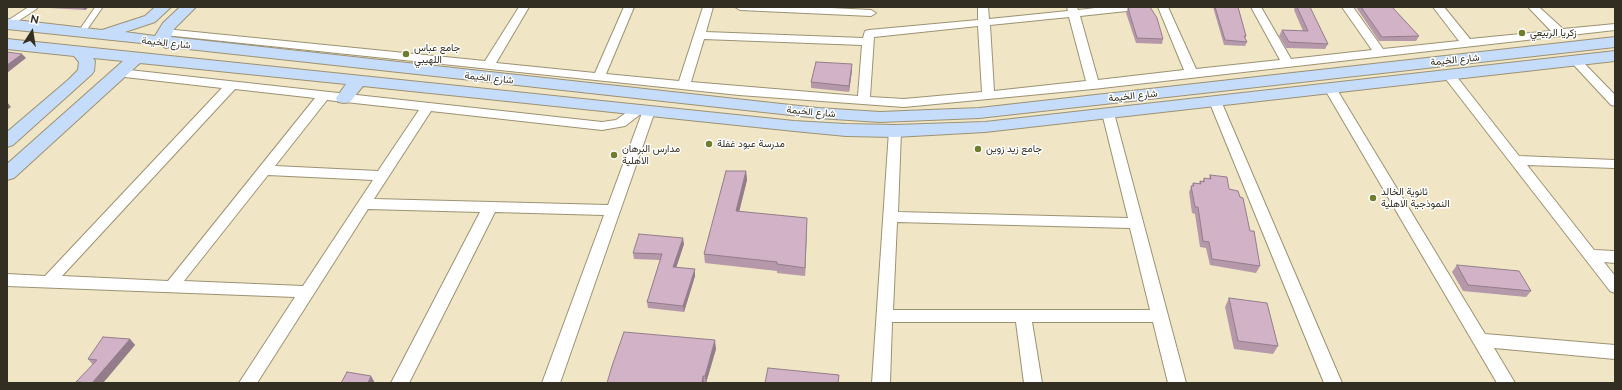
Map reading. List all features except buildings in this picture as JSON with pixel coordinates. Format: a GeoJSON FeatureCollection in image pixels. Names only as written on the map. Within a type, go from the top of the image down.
{"type":"FeatureCollection","features":[{"type":"Feature","properties":{"kind":"street"},"geometry":{"type":"LineString","coordinates":[[86,34],[124,28],[145,21],[164,7]]}},
{"type":"Feature","properties":{"kind":"street"},"geometry":{"type":"LineString","coordinates":[[166,34],[189,7]]}},
{"type":"Feature","properties":{"kind":"street"},"geometry":{"type":"LineString","coordinates":[[489,65],[524,7]]}},
{"type":"Feature","properties":{"kind":"street"},"geometry":{"type":"LineString","coordinates":[[599,77],[629,7]]}},
{"type":"Feature","properties":{"kind":"street"},"geometry":{"type":"LineString","coordinates":[[684,85],[708,7]]}},
{"type":"Feature","properties":{"kind":"street"},"geometry":{"type":"LineString","coordinates":[[740,7],[871,10],[864,100]]}},
{"type":"Feature","properties":{"kind":"street"},"geometry":{"type":"LineString","coordinates":[[983,7],[988,96]]}},
{"type":"Feature","properties":{"kind":"street"},"geometry":{"type":"LineString","coordinates":[[700,35],[869,38],[1073,10],[1136,7]]}},
{"type":"Feature","properties":{"kind":"street"},"geometry":{"type":"LineString","coordinates":[[1163,7],[1192,74]]}},
{"type":"Feature","properties":{"kind":"street"},"geometry":{"type":"LineString","coordinates":[[1256,7],[1287,64]]}},
{"type":"Feature","properties":{"kind":"street"},"geometry":{"type":"LineString","coordinates":[[1347,7],[1380,53]]}},
{"type":"Feature","properties":{"kind":"street"},"geometry":{"type":"LineString","coordinates":[[1438,7],[1467,43]]}},
{"type":"Feature","properties":{"kind":"street"},"geometry":{"type":"LineString","coordinates":[[1533,7],[1560,33]]}},
{"type":"Feature","properties":{"kind":"street"},"geometry":{"type":"LineString","coordinates":[[1073,10],[1093,84]]}},
{"type":"Feature","properties":{"kind":"street"},"geometry":{"type":"LineString","coordinates":[[145,21],[144,24],[148,28],[157,28],[166,34],[684,85],[736,98],[864,100],[904,103],[988,96],[1615,27]]}},
{"type":"Feature","properties":{"kind":"street","name":"شارع الخيمة"},"geometry":{"type":"LineString","coordinates":[[8,24],[86,34],[166,34],[508,80],[617,91],[736,98],[818,113],[880,117],[972,114],[1493,56],[1615,56]]}},
{"type":"Feature","properties":{"kind":"street","name":"شارع الخيمة"},"geometry":{"type":"LineString","coordinates":[[7,44],[809,127],[895,132],[985,127],[1473,72],[1571,56],[1615,42]]}},
{"type":"Feature","properties":{"kind":"street"},"geometry":{"type":"LineString","coordinates":[[7,141],[59,96],[86,70],[87,62],[78,51]]}},
{"type":"Feature","properties":{"kind":"street"},"geometry":{"type":"LineString","coordinates":[[1473,72],[1507,64],[1504,58],[1493,56]]}},
{"type":"Feature","properties":{"kind":"street"},"geometry":{"type":"LineString","coordinates":[[1571,56],[1615,102]]}},
{"type":"Feature","properties":{"kind":"street"},"geometry":{"type":"LineString","coordinates":[[7,174],[138,57]]}},
{"type":"Feature","properties":{"kind":"street"},"geometry":{"type":"LineString","coordinates":[[120,73],[608,126],[620,123],[644,110]]}},
{"type":"Feature","properties":{"kind":"street"},"geometry":{"type":"LineString","coordinates":[[1449,75],[1615,287]]}},
{"type":"Feature","properties":{"kind":"street"},"geometry":{"type":"LineString","coordinates":[[502,96],[511,94],[516,90],[515,85],[508,80]]}},
{"type":"Feature","properties":{"kind":"street"},"geometry":{"type":"LineString","coordinates":[[344,98],[358,81]]}},
{"type":"Feature","properties":{"kind":"street"},"geometry":{"type":"LineString","coordinates":[[49,281],[232,86]]}},
{"type":"Feature","properties":{"kind":"street"},"geometry":{"type":"LineString","coordinates":[[1330,88],[1506,383]]}},
{"type":"Feature","properties":{"kind":"street"},"geometry":{"type":"LineString","coordinates":[[596,105],[592,102],[595,97],[617,91]]}},
{"type":"Feature","properties":{"kind":"street"},"geometry":{"type":"LineString","coordinates":[[172,286],[324,95]]}},
{"type":"Feature","properties":{"kind":"street"},"geometry":{"type":"LineString","coordinates":[[59,96],[93,97]]}},
{"type":"Feature","properties":{"kind":"street"},"geometry":{"type":"LineString","coordinates":[[1215,101],[1333,383]]}},
{"type":"Feature","properties":{"kind":"street"},"geometry":{"type":"LineString","coordinates":[[248,383],[427,107]]}},
{"type":"Feature","properties":{"kind":"street"},"geometry":{"type":"LineString","coordinates":[[551,383],[614,210],[644,110]]}},
{"type":"Feature","properties":{"kind":"street"},"geometry":{"type":"LineString","coordinates":[[1108,113],[1177,383]]}},
{"type":"Feature","properties":{"kind":"street"},"geometry":{"type":"LineString","coordinates":[[881,383],[886,316],[895,132]]}},
{"type":"Feature","properties":{"kind":"street"},"geometry":{"type":"LineString","coordinates":[[1515,160],[1615,164]]}},
{"type":"Feature","properties":{"kind":"street"},"geometry":{"type":"LineString","coordinates":[[265,170],[382,176]]}},
{"type":"Feature","properties":{"kind":"street"},"geometry":{"type":"LineString","coordinates":[[364,204],[614,210]]}},
{"type":"Feature","properties":{"kind":"street"},"geometry":{"type":"LineString","coordinates":[[400,383],[490,207]]}},
{"type":"Feature","properties":{"kind":"street"},"geometry":{"type":"LineString","coordinates":[[891,217],[1136,223]]}},
{"type":"Feature","properties":{"kind":"street"},"geometry":{"type":"LineString","coordinates":[[1590,255],[1615,257]]}},
{"type":"Feature","properties":{"kind":"street"},"geometry":{"type":"LineString","coordinates":[[7,280],[307,292]]}},
{"type":"Feature","properties":{"kind":"street"},"geometry":{"type":"LineString","coordinates":[[886,316],[1161,316]]}},
{"type":"Feature","properties":{"kind":"street"},"geometry":{"type":"LineString","coordinates":[[1023,316],[1033,383]]}},
{"type":"Feature","properties":{"kind":"street"},"geometry":{"type":"LineString","coordinates":[[1481,340],[1615,352]]}},
{"type":"Feature","properties":{"kind":"lane"},"geometry":{"type":"LineString","coordinates":[[8,24],[34,7]]}},
{"type":"Feature","properties":{"kind":"lane"},"geometry":{"type":"LineString","coordinates":[[86,34],[99,7]]}},
{"type":"Feature","properties":{"kind":"place","name":"زكريا الربيعي"},"geometry":{"type":"Point","coordinates":[1522,33]}},
{"type":"Feature","properties":{"kind":"place","name":"جامع عباس اللهيبي"},"geometry":{"type":"Point","coordinates":[406,54]}},
{"type":"Feature","properties":{"kind":"place","name":"مدرسة عبود غفلة"},"geometry":{"type":"Point","coordinates":[709,144]}},
{"type":"Feature","properties":{"kind":"place","name":"جامع زيد زوين"},"geometry":{"type":"Point","coordinates":[978,149]}},
{"type":"Feature","properties":{"kind":"place","name":"مدارس البرهان الاهلية"},"geometry":{"type":"Point","coordinates":[614,155]}},
{"type":"Feature","properties":{"kind":"place","name":"ثانوية الخالد النموذجية الاهلية"},"geometry":{"type":"Point","coordinates":[1373,198]}}]}
